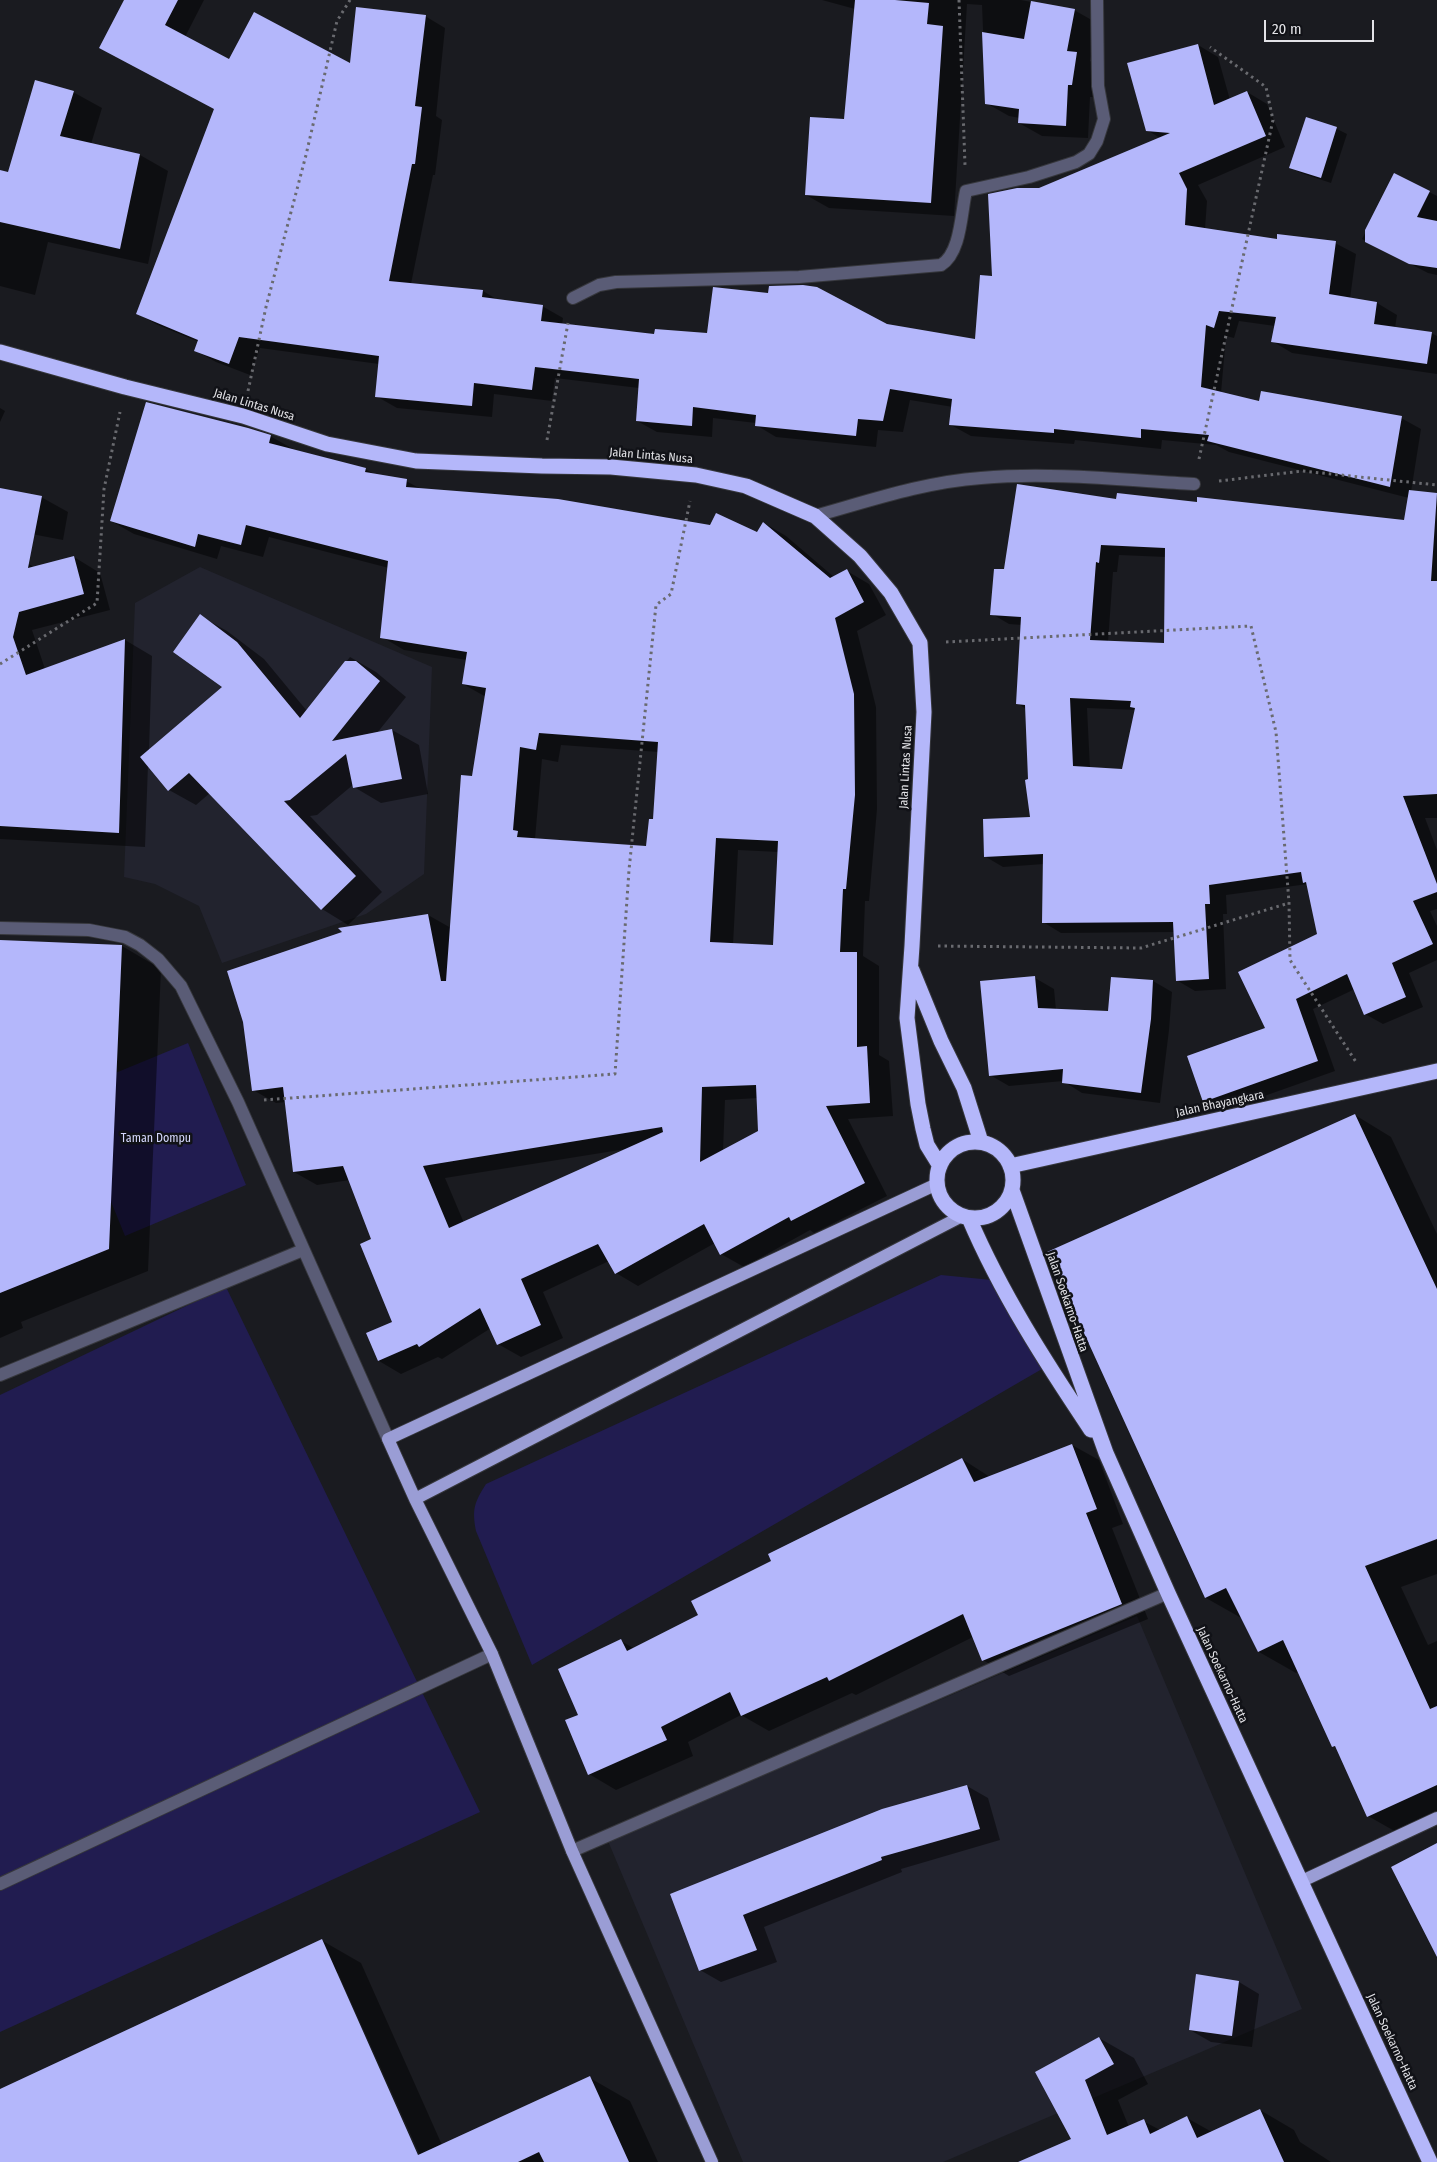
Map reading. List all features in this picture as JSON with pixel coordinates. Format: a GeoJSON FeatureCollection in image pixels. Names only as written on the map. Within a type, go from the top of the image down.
{"type":"FeatureCollection","features":[{"type":"Feature","properties":{"kind":"highway","name":"Jalan Lintas Nusa"},"geometry":{"type":"LineString","coordinates":[[0,352],[243,416],[327,444],[416,461],[611,467],[696,475],[746,486],[815,516],[860,556],[891,593],[920,643],[924,712],[907,1018],[918,1104],[928,1145],[940,1166]]}},
{"type":"Feature","properties":{"kind":"highway","name":"Jalan Lintas Nusa"},"geometry":{"type":"LineString","coordinates":[[911,967],[964,1088],[981,1142]]}},
{"type":"Feature","properties":{"kind":"highway","name":"Jalan Bhayangkara"},"geometry":{"type":"LineString","coordinates":[[1010,1166],[1437,1072]]}},
{"type":"Feature","properties":{"kind":"highway"},"geometry":{"type":"LineString","coordinates":[[981,1142],[999,1151],[1010,1166],[1013,1178],[1012,1190],[1000,1209],[990,1215],[966,1217],[950,1209],[941,1198],[937,1184],[940,1166],[950,1152],[964,1143],[981,1142]]}},
{"type":"Feature","properties":{"kind":"highway","name":"Jalan Soekarno-Hatta"},"geometry":{"type":"LineString","coordinates":[[1012,1190],[1106,1453],[1168,1593],[1430,2162]]}},
{"type":"Feature","properties":{"kind":"highway"},"geometry":{"type":"LineString","coordinates":[[966,1217],[1007,1295],[1106,1453]]}},
{"type":"Feature","properties":{"kind":"main road"},"geometry":{"type":"LineString","coordinates":[[712,2162],[572,1851],[492,1654],[415,1500],[388,1439],[937,1184]]}},
{"type":"Feature","properties":{"kind":"main road"},"geometry":{"type":"LineString","coordinates":[[415,1500],[966,1217]]}},
{"type":"Feature","properties":{"kind":"main road"},"geometry":{"type":"LineString","coordinates":[[1302,1881],[1437,1818]]}},
{"type":"Feature","properties":{"kind":"street"},"geometry":{"type":"LineString","coordinates":[[573,298],[598,285],[616,282],[800,277],[941,265],[948,260],[954,250],[966,190],[1029,177],[1076,162],[1089,154],[1097,141],[1104,118],[1098,86],[1097,0]]}},
{"type":"Feature","properties":{"kind":"street"},"geometry":{"type":"LineString","coordinates":[[815,516],[923,486],[980,478],[1030,476],[1194,484]]}},
{"type":"Feature","properties":{"kind":"street"},"geometry":{"type":"LineString","coordinates":[[0,928],[90,930],[125,937],[140,945],[158,959],[181,986],[238,1102],[388,1439]]}},
{"type":"Feature","properties":{"kind":"street"},"geometry":{"type":"LineString","coordinates":[[0,1375],[303,1250]]}},
{"type":"Feature","properties":{"kind":"street"},"geometry":{"type":"LineString","coordinates":[[572,1851],[1168,1593]]}},
{"type":"Feature","properties":{"kind":"street"},"geometry":{"type":"LineString","coordinates":[[0,1884],[492,1654]]}},
{"type":"Feature","properties":{"kind":"path"},"geometry":{"type":"LineString","coordinates":[[243,416],[266,307],[306,155],[337,21],[350,0]]}},
{"type":"Feature","properties":{"kind":"path"},"geometry":{"type":"LineString","coordinates":[[959,0],[966,190]]}},
{"type":"Feature","properties":{"kind":"path"},"geometry":{"type":"LineString","coordinates":[[1210,47],[1266,87],[1273,120],[1194,484],[1302,471],[1437,485]]}},
{"type":"Feature","properties":{"kind":"path"},"geometry":{"type":"LineString","coordinates":[[542,466],[573,298]]}},
{"type":"Feature","properties":{"kind":"path"},"geometry":{"type":"LineString","coordinates":[[0,664],[97,603],[104,490],[125,386]]}},
{"type":"Feature","properties":{"kind":"path"},"geometry":{"type":"LineString","coordinates":[[238,1102],[615,1074],[629,870],[656,606],[671,594],[696,475]]}},
{"type":"Feature","properties":{"kind":"path"},"geometry":{"type":"LineString","coordinates":[[920,643],[1251,626],[1276,732],[1290,960],[1372,1086]]}},
{"type":"Feature","properties":{"kind":"path"},"geometry":{"type":"LineString","coordinates":[[912,946],[1141,948],[1288,903]]}},
{"type":"Feature","properties":{"kind":"shaded area"},"geometry":{"type":"Polygon","coordinates":[[[200,567],[432,667],[424,874],[366,914],[222,963],[199,906],[155,884],[124,877],[135,603],[200,567]]]}},
{"type":"Feature","properties":{"kind":"shaded area"},"geometry":{"type":"Polygon","coordinates":[[[1137,1616],[1302,2009],[943,2162],[743,2162],[608,1841],[1137,1616]]]}},
{"type":"Feature","properties":{"kind":"green space","name":"Taman Dompu"},"geometry":{"type":"Polygon","coordinates":[[[188,1043],[246,1185],[125,1236],[67,1093],[188,1043]]]}},
{"type":"Feature","properties":{"kind":"green space"},"geometry":{"type":"Polygon","coordinates":[[[941,1275],[992,1280],[1054,1362],[532,1665],[476,1531],[475,1506],[486,1484],[941,1275]]]}},
{"type":"Feature","properties":{"kind":"green space"},"geometry":{"type":"Polygon","coordinates":[[[226,1287],[480,1812],[0,2032],[0,1395],[226,1287]]]}},
{"type":"Feature","properties":{"kind":"building"},"geometry":{"type":"Polygon","coordinates":[[[124,0],[178,0],[165,25],[229,59],[254,12],[350,63],[356,7],[426,15],[415,106],[422,107],[415,164],[412,164],[389,281],[483,290],[482,297],[543,305],[541,321],[654,334],[655,329],[707,333],[713,287],[768,293],[769,286],[803,285],[817,287],[887,324],[975,339],[980,275],[992,276],[988,194],[1017,188],[1039,188],[1170,133],[1146,131],[1127,63],[1198,44],[1214,105],[1247,91],[1266,136],[1179,173],[1187,189],[1185,225],[1277,239],[1277,234],[1336,241],[1329,294],[1377,302],[1374,324],[1432,332],[1427,364],[1271,342],[1276,317],[1219,311],[1214,328],[1206,325],[1201,387],[1259,401],[1261,391],[1402,416],[1390,487],[1207,441],[1209,435],[1141,429],[1141,438],[1054,429],[1054,433],[949,425],[952,399],[890,389],[883,421],[858,419],[856,436],[755,426],[756,415],[693,407],[692,426],[636,421],[639,379],[535,367],[532,390],[474,383],[472,406],[375,397],[379,356],[239,337],[229,364],[194,351],[198,340],[136,314],[214,109],[99,48],[124,0]]]}},
{"type":"Feature","properties":{"kind":"building"},"geometry":{"type":"Polygon","coordinates":[[[855,0],[895,0],[929,3],[927,24],[943,26],[931,203],[805,195],[810,117],[844,119],[855,0]]]}},
{"type":"Feature","properties":{"kind":"building"},"geometry":{"type":"Polygon","coordinates":[[[1031,1],[1075,9],[1067,51],[1077,52],[1072,85],[1068,85],[1066,126],[1018,123],[1019,109],[985,104],[982,32],[1024,39],[1031,1]]]}},
{"type":"Feature","properties":{"kind":"building"},"geometry":{"type":"Polygon","coordinates":[[[35,80],[74,91],[60,136],[140,154],[120,249],[0,222],[0,170],[8,172],[35,80]]]}},
{"type":"Feature","properties":{"kind":"building"},"geometry":{"type":"Polygon","coordinates":[[[1306,117],[1337,127],[1321,178],[1289,168],[1306,117]]]}},
{"type":"Feature","properties":{"kind":"building"},"geometry":{"type":"Polygon","coordinates":[[[1394,173],[1430,191],[1417,217],[1437,221],[1437,268],[1409,264],[1365,242],[1365,230],[1394,173]]]}},
{"type":"Feature","properties":{"kind":"building"},"geometry":{"type":"Polygon","coordinates":[[[146,402],[271,435],[269,443],[366,468],[365,472],[407,479],[406,487],[558,499],[710,525],[716,513],[757,532],[763,522],[830,578],[847,569],[864,602],[835,618],[854,694],[855,795],[846,889],[843,889],[840,952],[857,952],[857,1047],[867,1046],[870,1103],[826,1106],[865,1183],[791,1221],[789,1217],[720,1255],[704,1224],[615,1274],[598,1244],[521,1279],[541,1325],[497,1345],[480,1308],[419,1347],[417,1344],[378,1361],[366,1333],[392,1322],[360,1244],[371,1239],[343,1166],[293,1172],[283,1087],[252,1091],[243,1022],[227,971],[342,932],[338,928],[428,914],[441,981],[446,981],[461,775],[472,776],[486,688],[462,684],[467,652],[380,638],[388,561],[246,525],[241,545],[198,534],[195,547],[110,521],[146,402]],[[539,733],[536,750],[520,747],[513,830],[518,831],[517,837],[646,846],[649,819],[653,819],[658,742],[539,733]],[[716,838],[710,942],[773,945],[778,841],[716,838]],[[756,1085],[702,1087],[700,1162],[758,1131],[756,1085]],[[662,1127],[423,1166],[449,1228],[663,1132],[662,1127]]]}},
{"type":"Feature","properties":{"kind":"building"},"geometry":{"type":"Polygon","coordinates":[[[1017,484],[1116,499],[1117,493],[1197,502],[1197,497],[1404,520],[1409,490],[1437,493],[1431,581],[1437,581],[1437,794],[1403,796],[1437,884],[1437,892],[1413,901],[1433,944],[1392,963],[1406,997],[1364,1015],[1347,974],[1296,999],[1318,1061],[1203,1102],[1187,1056],[1265,1028],[1238,972],[1317,934],[1306,882],[1303,883],[1301,872],[1209,885],[1210,904],[1205,904],[1209,979],[1176,981],[1173,922],[1042,923],[1043,854],[984,857],[983,819],[1030,817],[1025,780],[1028,779],[1025,705],[1016,704],[1021,617],[990,615],[994,569],[1004,569],[1017,484]],[[1101,545],[1099,563],[1096,562],[1090,640],[1164,643],[1165,548],[1101,545]],[[1070,698],[1073,766],[1122,769],[1135,708],[1130,707],[1131,701],[1070,698]]]}},
{"type":"Feature","properties":{"kind":"building"},"geometry":{"type":"Polygon","coordinates":[[[0,488],[42,496],[28,568],[74,556],[84,594],[19,612],[13,637],[26,675],[125,639],[119,833],[0,826],[0,488]]]}},
{"type":"Feature","properties":{"kind":"building"},"geometry":{"type":"Polygon","coordinates":[[[200,614],[237,642],[300,718],[345,661],[356,661],[380,681],[332,741],[392,729],[402,779],[353,788],[346,754],[290,800],[284,801],[356,876],[321,910],[189,773],[168,791],[140,757],[222,687],[173,652],[200,614]]]}},
{"type":"Feature","properties":{"kind":"building"},"geometry":{"type":"Polygon","coordinates":[[[0,940],[122,945],[109,1249],[0,1293],[0,940]]]}},
{"type":"Feature","properties":{"kind":"building"},"geometry":{"type":"Polygon","coordinates":[[[1035,976],[1038,1008],[1108,1011],[1111,977],[1153,980],[1151,1019],[1141,1093],[1062,1083],[1063,1069],[989,1076],[980,981],[1035,976]]]}},
{"type":"Feature","properties":{"kind":"building"},"geometry":{"type":"Polygon","coordinates":[[[1355,1114],[1437,1289],[1437,1539],[1365,1566],[1430,1709],[1437,1706],[1437,1785],[1367,1817],[1335,1746],[1332,1747],[1283,1640],[1258,1652],[1226,1588],[1205,1598],[1047,1252],[1355,1114]]]}},
{"type":"Feature","properties":{"kind":"building"},"geometry":{"type":"Polygon","coordinates":[[[1072,1444],[1097,1509],[1086,1513],[1122,1604],[982,1661],[963,1614],[829,1681],[827,1677],[741,1716],[730,1692],[661,1727],[667,1740],[588,1775],[565,1720],[578,1715],[558,1669],[621,1639],[627,1651],[698,1615],[691,1601],[771,1561],[768,1554],[962,1458],[974,1482],[1072,1444]]]}},
{"type":"Feature","properties":{"kind":"building"},"geometry":{"type":"Polygon","coordinates":[[[967,1785],[980,1829],[881,1857],[882,1860],[743,1915],[757,1950],[699,1971],[670,1894],[882,1809],[967,1785]]]}},
{"type":"Feature","properties":{"kind":"building"},"geometry":{"type":"Polygon","coordinates":[[[1437,1843],[1437,1957],[1391,1867],[1437,1843]]]}},
{"type":"Feature","properties":{"kind":"building"},"geometry":{"type":"Polygon","coordinates":[[[322,1939],[418,2155],[590,2076],[629,2162],[544,2162],[539,2152],[518,2162],[0,2162],[0,2089],[322,1939]]]}},
{"type":"Feature","properties":{"kind":"building"},"geometry":{"type":"Polygon","coordinates":[[[1196,1974],[1239,1981],[1232,2036],[1189,2030],[1196,1974]]]}},
{"type":"Feature","properties":{"kind":"building"},"geometry":{"type":"Polygon","coordinates":[[[1099,2037],[1114,2064],[1085,2080],[1107,2135],[1144,2119],[1150,2134],[1187,2116],[1197,2138],[1260,2109],[1284,2162],[1018,2162],[1071,2139],[1035,2072],[1099,2037]]]}}]}
